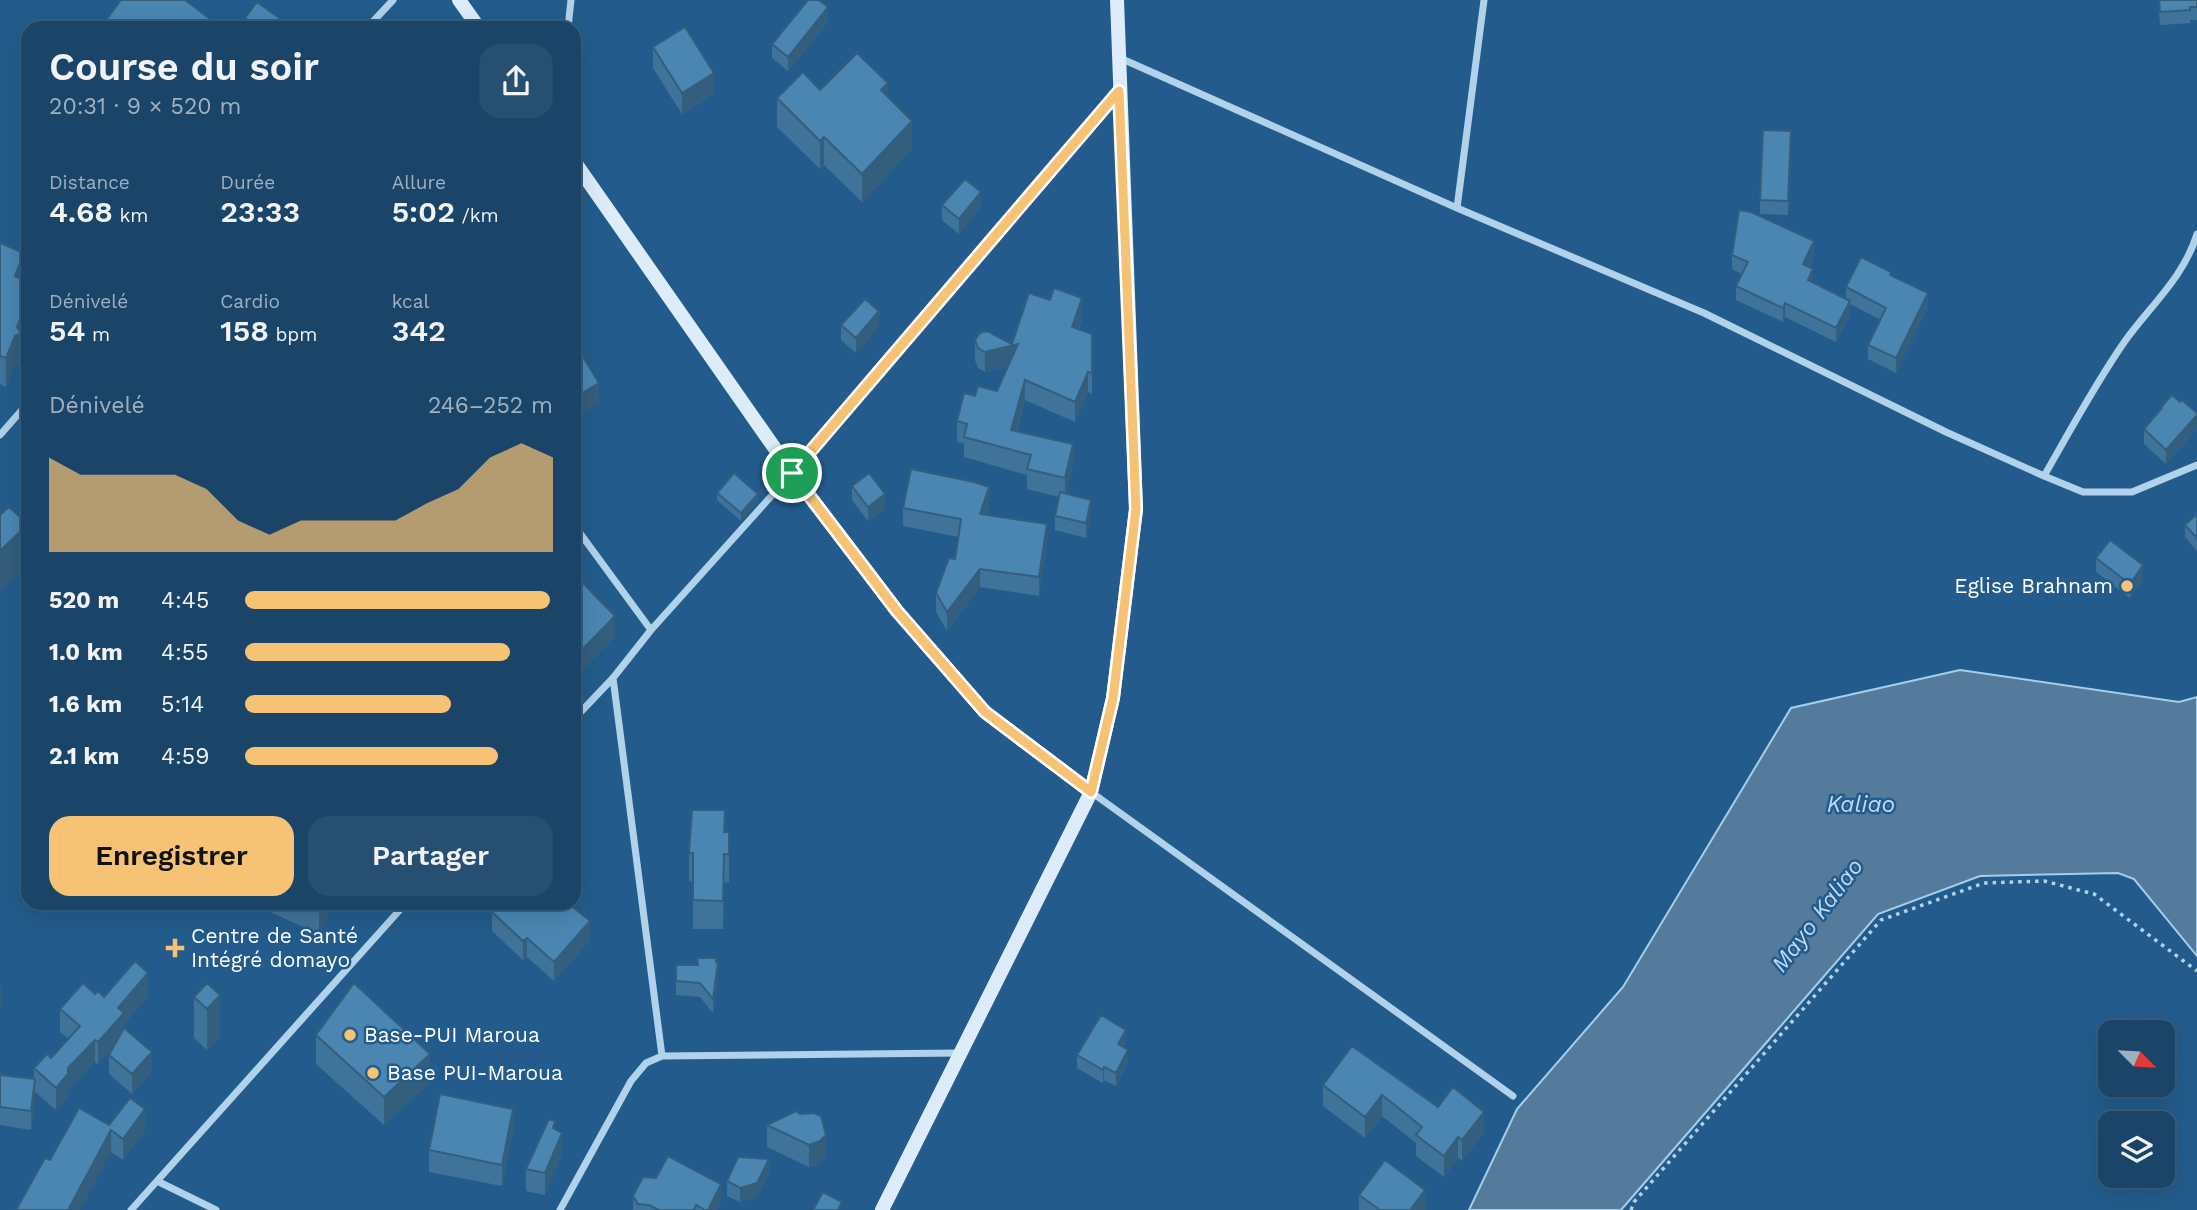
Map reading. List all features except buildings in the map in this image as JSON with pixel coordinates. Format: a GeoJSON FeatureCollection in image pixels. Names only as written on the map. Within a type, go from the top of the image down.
{"type":"FeatureCollection","features":[{"type":"Feature","properties":{"kind":"street"},"geometry":{"type":"LineString","coordinates":[[374,21],[393,0]]}},
{"type":"Feature","properties":{"kind":"street"},"geometry":{"type":"LineString","coordinates":[[458,0],[474,21]]}},
{"type":"Feature","properties":{"kind":"street"},"geometry":{"type":"LineString","coordinates":[[568,21],[570,0]]}},
{"type":"Feature","properties":{"kind":"street"},"geometry":{"type":"LineString","coordinates":[[882,1210],[1091,792],[1113,698],[1136,509],[1117,0]]}},
{"type":"Feature","properties":{"kind":"street"},"geometry":{"type":"LineString","coordinates":[[1457,208],[1485,0]]}},
{"type":"Feature","properties":{"kind":"street"},"geometry":{"type":"LineString","coordinates":[[1118,57],[1457,208],[1703,313],[1946,432],[2083,492],[2132,492],[2197,465]]}},
{"type":"Feature","properties":{"kind":"street"},"geometry":{"type":"LineString","coordinates":[[581,711],[792,473],[1119,91]]}},
{"type":"Feature","properties":{"kind":"street"},"geometry":{"type":"LineString","coordinates":[[581,171],[792,473],[897,611],[985,712],[1091,792],[1513,1096]]}},
{"type":"Feature","properties":{"kind":"street"},"geometry":{"type":"LineString","coordinates":[[2044,476],[2126,341],[2180,273],[2197,234]]}},
{"type":"Feature","properties":{"kind":"street"},"geometry":{"type":"LineString","coordinates":[[0,435],[21,411]]}},
{"type":"Feature","properties":{"kind":"street"},"geometry":{"type":"LineString","coordinates":[[581,535],[651,630]]}},
{"type":"Feature","properties":{"kind":"street"},"geometry":{"type":"LineString","coordinates":[[612,678],[662,1056]]}},
{"type":"Feature","properties":{"kind":"street"},"geometry":{"type":"LineString","coordinates":[[131,1210],[400,910]]}},
{"type":"Feature","properties":{"kind":"street"},"geometry":{"type":"LineString","coordinates":[[560,1210],[631,1081],[646,1063],[662,1056],[960,1054]]}},
{"type":"Feature","properties":{"kind":"street"},"geometry":{"type":"LineString","coordinates":[[157,1181],[216,1210]]}},
{"type":"Feature","properties":{"kind":"path"},"geometry":{"type":"LineString","coordinates":[[1631,1210],[1634,1202],[1650,1183],[1881,920],[1984,883],[2044,881],[2094,894],[2197,971]]}},
{"type":"Feature","properties":{"kind":"water","name":"Kaliao"},"geometry":{"type":"Polygon","coordinates":[[[1960,670],[2179,702],[2197,697],[2197,956],[2134,879],[2118,873],[1980,876],[1878,914],[1621,1210],[1469,1210],[1517,1109],[1623,987],[1791,708],[1960,670]]]}},
{"type":"Feature","properties":{"kind":"place","name":"Eglise Brahnam"},"geometry":{"type":"Point","coordinates":[2127,586]}},
{"type":"Feature","properties":{"kind":"place","name":"Centre de Santé Intégré domayo"},"geometry":{"type":"Point","coordinates":[175,948]}},
{"type":"Feature","properties":{"kind":"place","name":"Base-PUI Maroua"},"geometry":{"type":"Point","coordinates":[350,1035]}},
{"type":"Feature","properties":{"kind":"place","name":"Base PUI-Maroua"},"geometry":{"type":"Point","coordinates":[373,1073]}},
{"type":"Feature","properties":{"kind":"route"},"geometry":{"type":"LineString","coordinates":[[1119,91],[1136,509],[1113,698],[1091,792],[985,712],[897,611],[792,473],[1119,91]]}},
{"type":"Feature","properties":{"kind":"water label","name":"Mayo Kaliao"},"geometry":{"type":"Point","coordinates":[1817,915]}}]}
